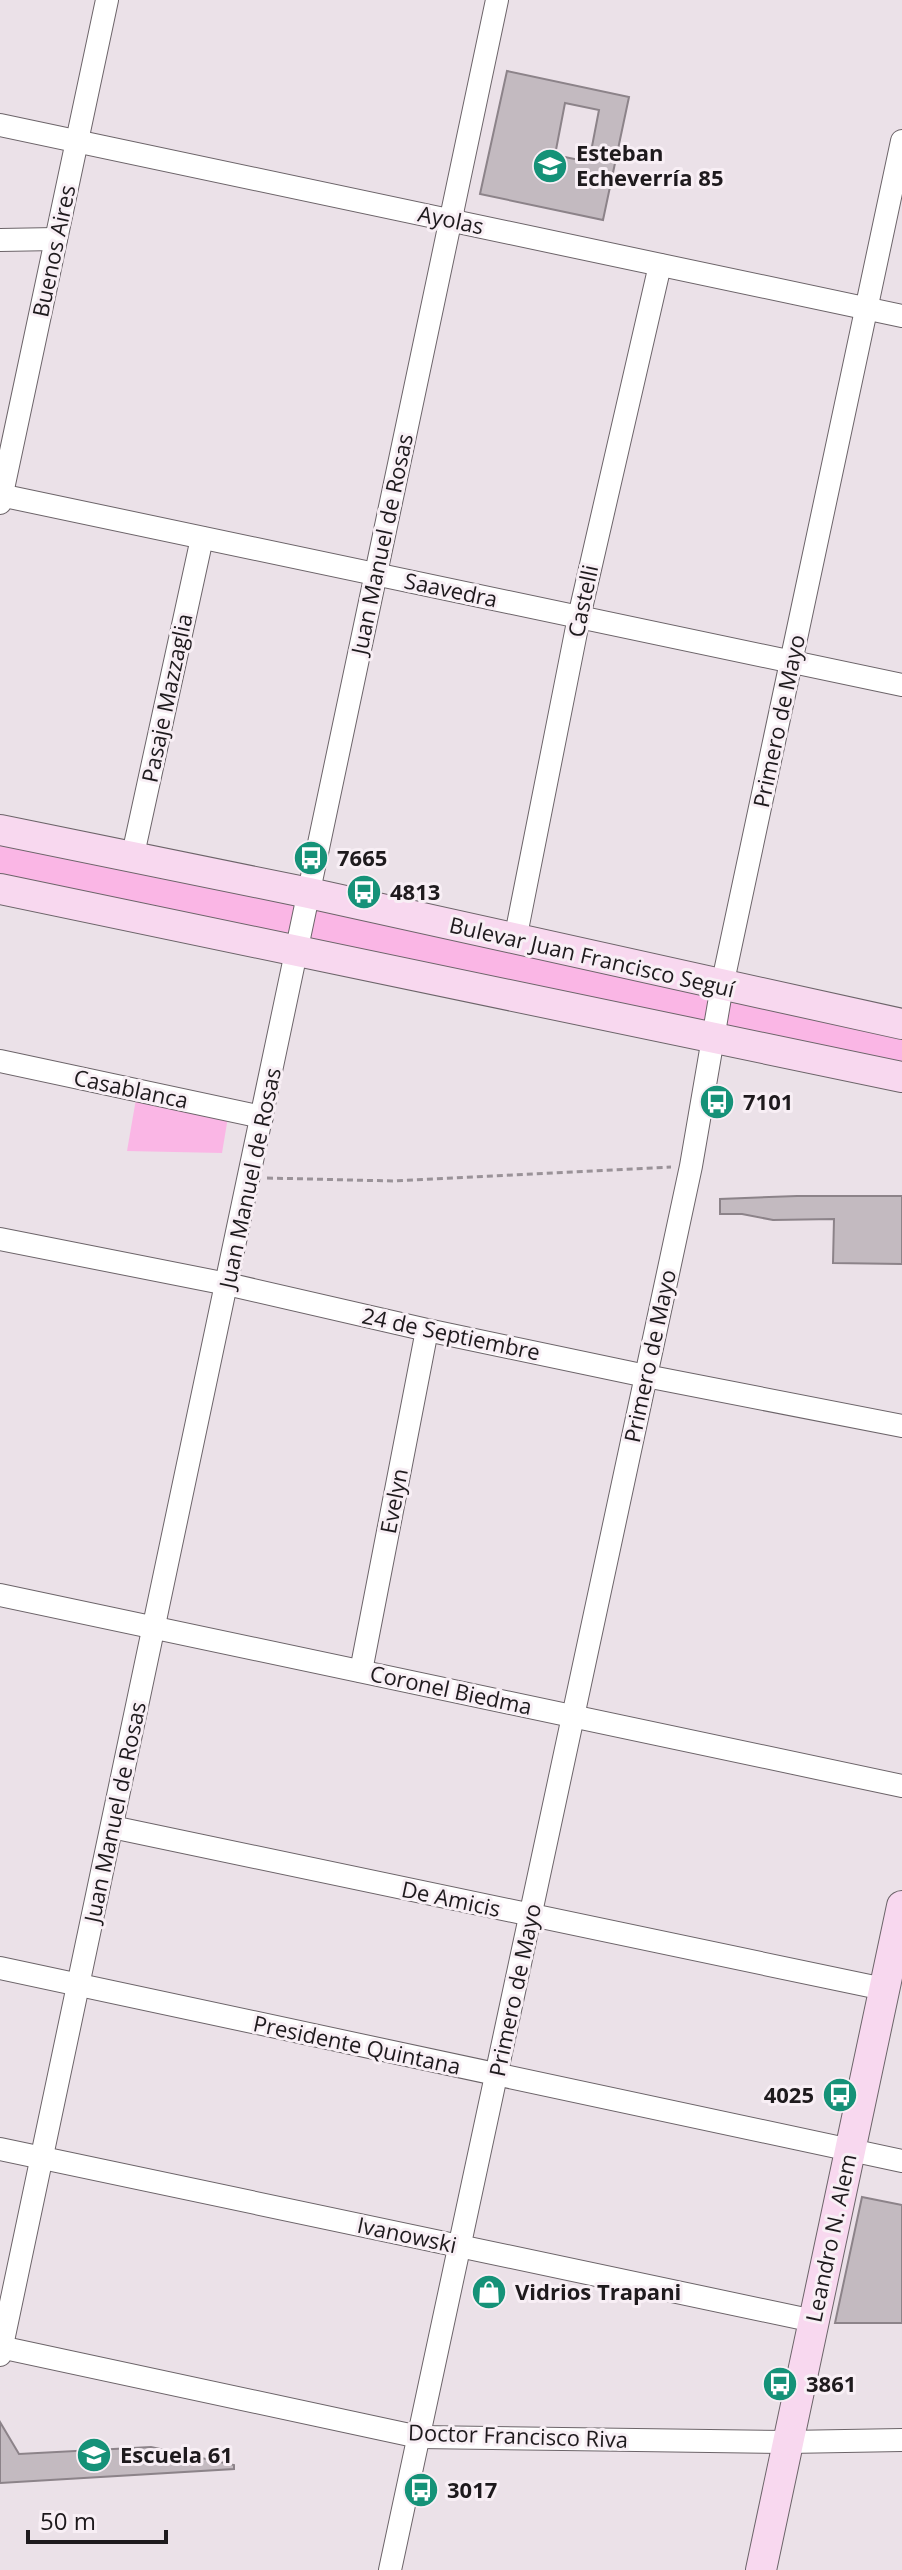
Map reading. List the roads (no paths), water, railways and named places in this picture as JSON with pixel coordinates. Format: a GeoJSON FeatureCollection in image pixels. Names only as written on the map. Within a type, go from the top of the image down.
{"type":"FeatureCollection","features":[{"type":"Feature","properties":{"kind":"main road","name":"Bulevar Juan Francisco Seguí"},"geometry":{"type":"LineString","coordinates":[[0,830],[309,893],[902,1024]]}},
{"type":"Feature","properties":{"kind":"main road"},"geometry":{"type":"LineString","coordinates":[[0,889],[902,1077]]}},
{"type":"Feature","properties":{"kind":"main road","name":"Leandro N. Alem"},"geometry":{"type":"LineString","coordinates":[[761,2570],[902,1906]]}},
{"type":"Feature","properties":{"kind":"street","name":"Buenos Aires"},"geometry":{"type":"LineString","coordinates":[[1,498],[107,0]]}},
{"type":"Feature","properties":{"kind":"street","name":"Juan Manuel de Rosas"},"geometry":{"type":"LineString","coordinates":[[1,2350],[497,0]]}},
{"type":"Feature","properties":{"kind":"street","name":"Ayolas"},"geometry":{"type":"LineString","coordinates":[[0,125],[902,316]]}},
{"type":"Feature","properties":{"kind":"street","name":"Primero de Mayo"},"geometry":{"type":"LineString","coordinates":[[390,2570],[691,1166],[722,986],[902,141]]}},
{"type":"Feature","properties":{"kind":"street"},"geometry":{"type":"LineString","coordinates":[[0,240],[56,239]]}},
{"type":"Feature","properties":{"kind":"street","name":"Castelli"},"geometry":{"type":"LineString","coordinates":[[515,940],[579,617],[660,265]]}},
{"type":"Feature","properties":{"kind":"street","name":"Saavedra"},"geometry":{"type":"LineString","coordinates":[[1,498],[902,685]]}},
{"type":"Feature","properties":{"kind":"street","name":"Pasaje Mazzaglia"},"geometry":{"type":"LineString","coordinates":[[132,859],[202,538]]}},
{"type":"Feature","properties":{"kind":"street","name":"Casablanca"},"geometry":{"type":"LineString","coordinates":[[0,1061],[262,1117]]}},
{"type":"Feature","properties":{"kind":"street","name":"24 de Septiembre"},"geometry":{"type":"LineString","coordinates":[[0,1239],[227,1284],[646,1376],[902,1426]]}},
{"type":"Feature","properties":{"kind":"street","name":"Evelyn"},"geometry":{"type":"LineString","coordinates":[[361,1671],[427,1330]]}},
{"type":"Feature","properties":{"kind":"street","name":"Coronel Biedma"},"geometry":{"type":"LineString","coordinates":[[0,1595],[902,1786]]}},
{"type":"Feature","properties":{"kind":"street","name":"De Amicis"},"geometry":{"type":"LineString","coordinates":[[112,1827],[884,1989]]}},
{"type":"Feature","properties":{"kind":"street","name":"Presidente Quintana"},"geometry":{"type":"LineString","coordinates":[[0,1968],[902,2161]]}},
{"type":"Feature","properties":{"kind":"street","name":"Ivanowski"},"geometry":{"type":"LineString","coordinates":[[0,2149],[814,2321]]}},
{"type":"Feature","properties":{"kind":"street","name":"Doctor Francisco Riva"},"geometry":{"type":"LineString","coordinates":[[1,2350],[419,2437],[788,2442],[902,2440]]}},
{"type":"Feature","properties":{"kind":"place","name":"Esteban Echeverría 85"},"geometry":{"type":"Point","coordinates":[550,166]}},
{"type":"Feature","properties":{"kind":"place","name":"7665"},"geometry":{"type":"Point","coordinates":[311,858]}},
{"type":"Feature","properties":{"kind":"place","name":"4813"},"geometry":{"type":"Point","coordinates":[364,892]}},
{"type":"Feature","properties":{"kind":"place","name":"7101"},"geometry":{"type":"Point","coordinates":[717,1102]}},
{"type":"Feature","properties":{"kind":"place","name":"4025"},"geometry":{"type":"Point","coordinates":[840,2095]}},
{"type":"Feature","properties":{"kind":"place","name":"Vidrios Trapani"},"geometry":{"type":"Point","coordinates":[489,2292]}},
{"type":"Feature","properties":{"kind":"place","name":"3861"},"geometry":{"type":"Point","coordinates":[780,2384]}},
{"type":"Feature","properties":{"kind":"place","name":"Escuela 61"},"geometry":{"type":"Point","coordinates":[94,2455]}},
{"type":"Feature","properties":{"kind":"place","name":"3017"},"geometry":{"type":"Point","coordinates":[421,2490]}}]}
